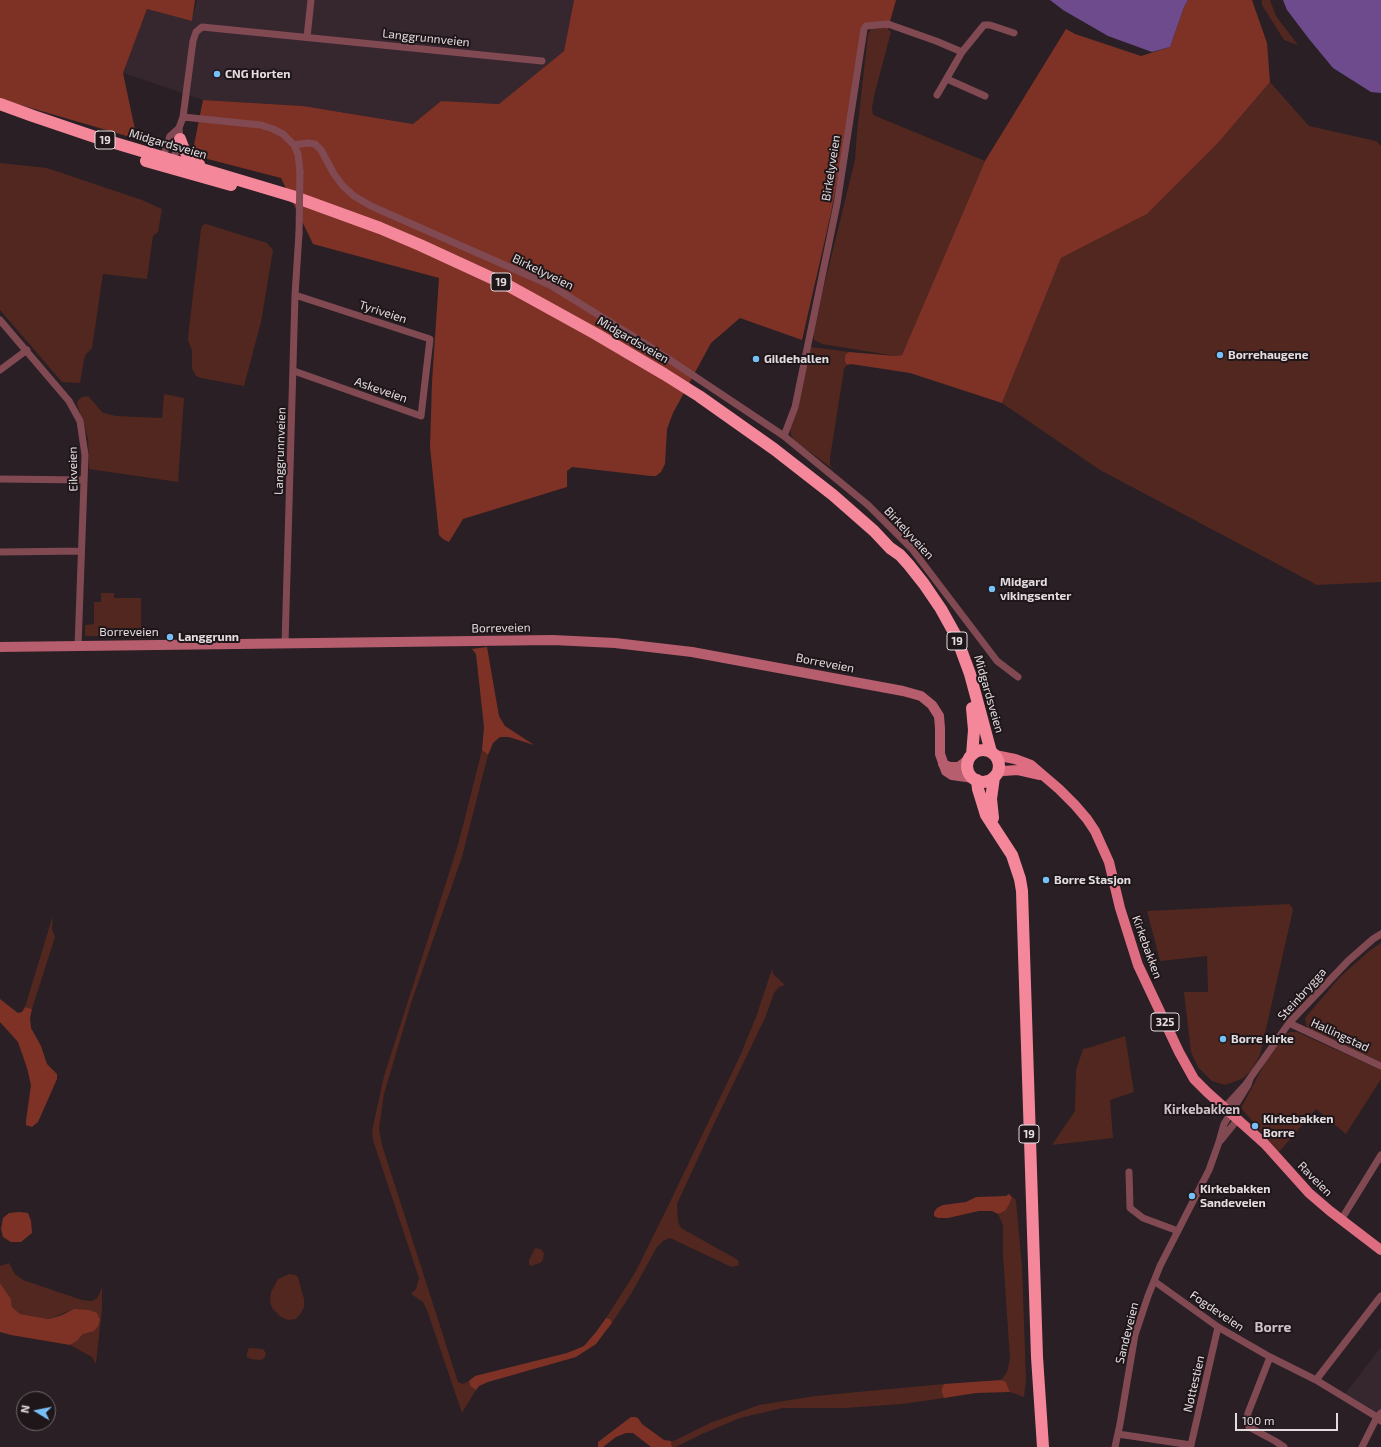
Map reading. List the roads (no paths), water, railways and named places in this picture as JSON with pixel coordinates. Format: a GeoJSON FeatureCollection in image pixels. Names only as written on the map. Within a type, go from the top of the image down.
{"type":"FeatureCollection","features":[{"type":"Feature","properties":{"kind":"highway","name":"Midgardsveien"},"geometry":{"type":"LineString","coordinates":[[0,104],[58,125],[292,202],[329,211]]}},
{"type":"Feature","properties":{"kind":"highway","name":"Midgardsveien"},"geometry":{"type":"LineString","coordinates":[[0,110],[64,135],[211,171],[292,196],[329,211],[387,231],[446,255],[552,309],[664,374],[731,418],[833,495],[860,518],[890,548],[935,612],[954,649],[963,672],[974,720],[970,757]]}},
{"type":"Feature","properties":{"kind":"highway","name":"19"},"geometry":{"type":"LineString","coordinates":[[180,133],[183,147],[188,156],[211,171]]}},
{"type":"Feature","properties":{"kind":"highway","name":"Midgardsveien"},"geometry":{"type":"LineString","coordinates":[[890,548],[900,555],[924,584],[952,630],[970,674],[993,753]]}},
{"type":"Feature","properties":{"kind":"highway"},"geometry":{"type":"LineString","coordinates":[[970,757],[981,750],[993,753]]}},
{"type":"Feature","properties":{"kind":"highway","name":"19"},"geometry":{"type":"LineString","coordinates":[[993,753],[999,763],[991,798],[995,828]]}},
{"type":"Feature","properties":{"kind":"highway","name":"19"},"geometry":{"type":"LineString","coordinates":[[970,757],[968,770],[975,779],[986,815],[1012,856],[1020,878],[1022,891],[1036,1334],[1043,1447]]}},
{"type":"Feature","properties":{"kind":"highway"},"geometry":{"type":"LineString","coordinates":[[975,779],[985,782],[996,775]]}},
{"type":"Feature","properties":{"kind":"main road","name":"Borreveien"},"geometry":{"type":"LineString","coordinates":[[0,647],[580,641],[615,643],[692,652],[902,691],[921,696],[932,705],[939,716],[940,754],[943,764]]}},
{"type":"Feature","properties":{"kind":"main road","name":"Kirkebakken"},"geometry":{"type":"LineString","coordinates":[[993,753],[1016,759],[1031,765],[1046,777],[1075,806],[1087,819],[1095,831],[1109,862],[1128,938],[1151,994],[1188,1070],[1205,1090],[1231,1113]]}},
{"type":"Feature","properties":{"kind":"main road"},"geometry":{"type":"LineString","coordinates":[[943,764],[950,767],[959,767],[970,757]]}},
{"type":"Feature","properties":{"kind":"main road"},"geometry":{"type":"LineString","coordinates":[[943,764],[946,771],[952,775],[975,779]]}},
{"type":"Feature","properties":{"kind":"main road","name":"Kirkebakken"},"geometry":{"type":"LineString","coordinates":[[996,775],[1003,771],[1018,770],[1046,777]]}},
{"type":"Feature","properties":{"kind":"main road","name":"Raveien"},"geometry":{"type":"LineString","coordinates":[[1231,1113],[1265,1144],[1309,1193],[1341,1220],[1381,1250]]}},
{"type":"Feature","properties":{"kind":"street"},"geometry":{"type":"LineString","coordinates":[[307,37],[311,0]]}},
{"type":"Feature","properties":{"kind":"street","name":"Birkelyveien"},"geometry":{"type":"LineString","coordinates":[[784,436],[795,407],[837,204],[864,29],[866,26],[888,24],[962,52]]}},
{"type":"Feature","properties":{"kind":"street"},"geometry":{"type":"LineString","coordinates":[[937,95],[962,52],[984,25],[990,25],[1014,33]]}},
{"type":"Feature","properties":{"kind":"street","name":"Langgrunnveien"},"geometry":{"type":"LineString","coordinates":[[167,161],[180,133],[193,41],[196,32],[202,27],[542,61]]}},
{"type":"Feature","properties":{"kind":"street"},"geometry":{"type":"LineString","coordinates":[[947,79],[985,96]]}},
{"type":"Feature","properties":{"kind":"street"},"geometry":{"type":"LineString","coordinates":[[183,117],[261,126],[273,129],[283,134],[294,145]]}},
{"type":"Feature","properties":{"kind":"street","name":"Langgrunnveien"},"geometry":{"type":"LineString","coordinates":[[167,161],[170,136],[180,133]]}},
{"type":"Feature","properties":{"kind":"street","name":"Birkelyveien"},"geometry":{"type":"LineString","coordinates":[[294,145],[308,143],[315,144],[321,150],[334,174],[343,186],[359,200],[550,286],[652,348],[784,436],[868,505],[912,549],[997,661],[1018,677]]}},
{"type":"Feature","properties":{"kind":"street","name":"Langgrunnveien"},"geometry":{"type":"LineString","coordinates":[[285,644],[299,233],[300,172],[298,154],[294,145]]}},
{"type":"Feature","properties":{"kind":"street","name":"Tyriveien"},"geometry":{"type":"LineString","coordinates":[[296,295],[430,339],[426,375]]}},
{"type":"Feature","properties":{"kind":"street","name":"Eikveien"},"geometry":{"type":"LineString","coordinates":[[0,320],[69,401],[80,421],[85,455],[78,646]]}},
{"type":"Feature","properties":{"kind":"street"},"geometry":{"type":"LineString","coordinates":[[0,370],[27,350]]}},
{"type":"Feature","properties":{"kind":"street","name":"Askeveien"},"geometry":{"type":"LineString","coordinates":[[294,371],[421,416],[426,375]]}},
{"type":"Feature","properties":{"kind":"street"},"geometry":{"type":"LineString","coordinates":[[0,478],[84,480]]}},
{"type":"Feature","properties":{"kind":"street"},"geometry":{"type":"LineString","coordinates":[[0,552],[81,551]]}},
{"type":"Feature","properties":{"kind":"street","name":"Steinbrygga"},"geometry":{"type":"LineString","coordinates":[[1231,1113],[1246,1084],[1289,1023],[1348,961],[1381,934]]}},
{"type":"Feature","properties":{"kind":"street","name":"Hallingstad"},"geometry":{"type":"LineString","coordinates":[[1289,1023],[1381,1066]]}},
{"type":"Feature","properties":{"kind":"street","name":"Sandeveien"},"geometry":{"type":"LineString","coordinates":[[1115,1447],[1135,1334],[1154,1281],[1208,1170],[1224,1124],[1231,1113]]}},
{"type":"Feature","properties":{"kind":"street"},"geometry":{"type":"LineString","coordinates":[[1341,1220],[1381,1156]]}},
{"type":"Feature","properties":{"kind":"street"},"geometry":{"type":"LineString","coordinates":[[1129,1172],[1130,1208],[1143,1218],[1178,1231]]}},
{"type":"Feature","properties":{"kind":"street","name":"Fogdeveien"},"geometry":{"type":"LineString","coordinates":[[1154,1281],[1218,1327],[1270,1357],[1316,1380],[1380,1417]]}},
{"type":"Feature","properties":{"kind":"street"},"geometry":{"type":"LineString","coordinates":[[1316,1380],[1381,1296]]}},
{"type":"Feature","properties":{"kind":"street","name":"Nøttestien"},"geometry":{"type":"LineString","coordinates":[[1118,1434],[1191,1445],[1218,1327]]}},
{"type":"Feature","properties":{"kind":"street"},"geometry":{"type":"LineString","coordinates":[[1270,1357],[1248,1413],[1247,1421],[1249,1427],[1284,1447]]}},
{"type":"Feature","properties":{"kind":"street"},"geometry":{"type":"LineString","coordinates":[[1362,1447],[1380,1417]]}},
{"type":"Feature","properties":{"kind":"place","name":"CNG Horten"},"geometry":{"type":"Point","coordinates":[217,74]}},
{"type":"Feature","properties":{"kind":"place","name":"Borrehaugene"},"geometry":{"type":"Point","coordinates":[1220,355]}},
{"type":"Feature","properties":{"kind":"place","name":"Gildehallen"},"geometry":{"type":"Point","coordinates":[756,359]}},
{"type":"Feature","properties":{"kind":"place","name":"Midgard vikingsenter"},"geometry":{"type":"Point","coordinates":[992,589]}},
{"type":"Feature","properties":{"kind":"place","name":"Langgrunn"},"geometry":{"type":"Point","coordinates":[170,637]}},
{"type":"Feature","properties":{"kind":"place","name":"Borre Stasjon"},"geometry":{"type":"Point","coordinates":[1046,880]}},
{"type":"Feature","properties":{"kind":"place","name":"Borre kirke"},"geometry":{"type":"Point","coordinates":[1223,1039]}},
{"type":"Feature","properties":{"kind":"place","name":"Kirkebakken Borre"},"geometry":{"type":"Point","coordinates":[1255,1126]}},
{"type":"Feature","properties":{"kind":"place","name":"Kirkebakken Sandeveien"},"geometry":{"type":"Point","coordinates":[1192,1196]}},
{"type":"Feature","properties":{"kind":"district","name":"Kirkebakken"},"geometry":{"type":"Point","coordinates":[1202,1110]}},
{"type":"Feature","properties":{"kind":"district","name":"Borre"},"geometry":{"type":"Point","coordinates":[1273,1327]}}]}
